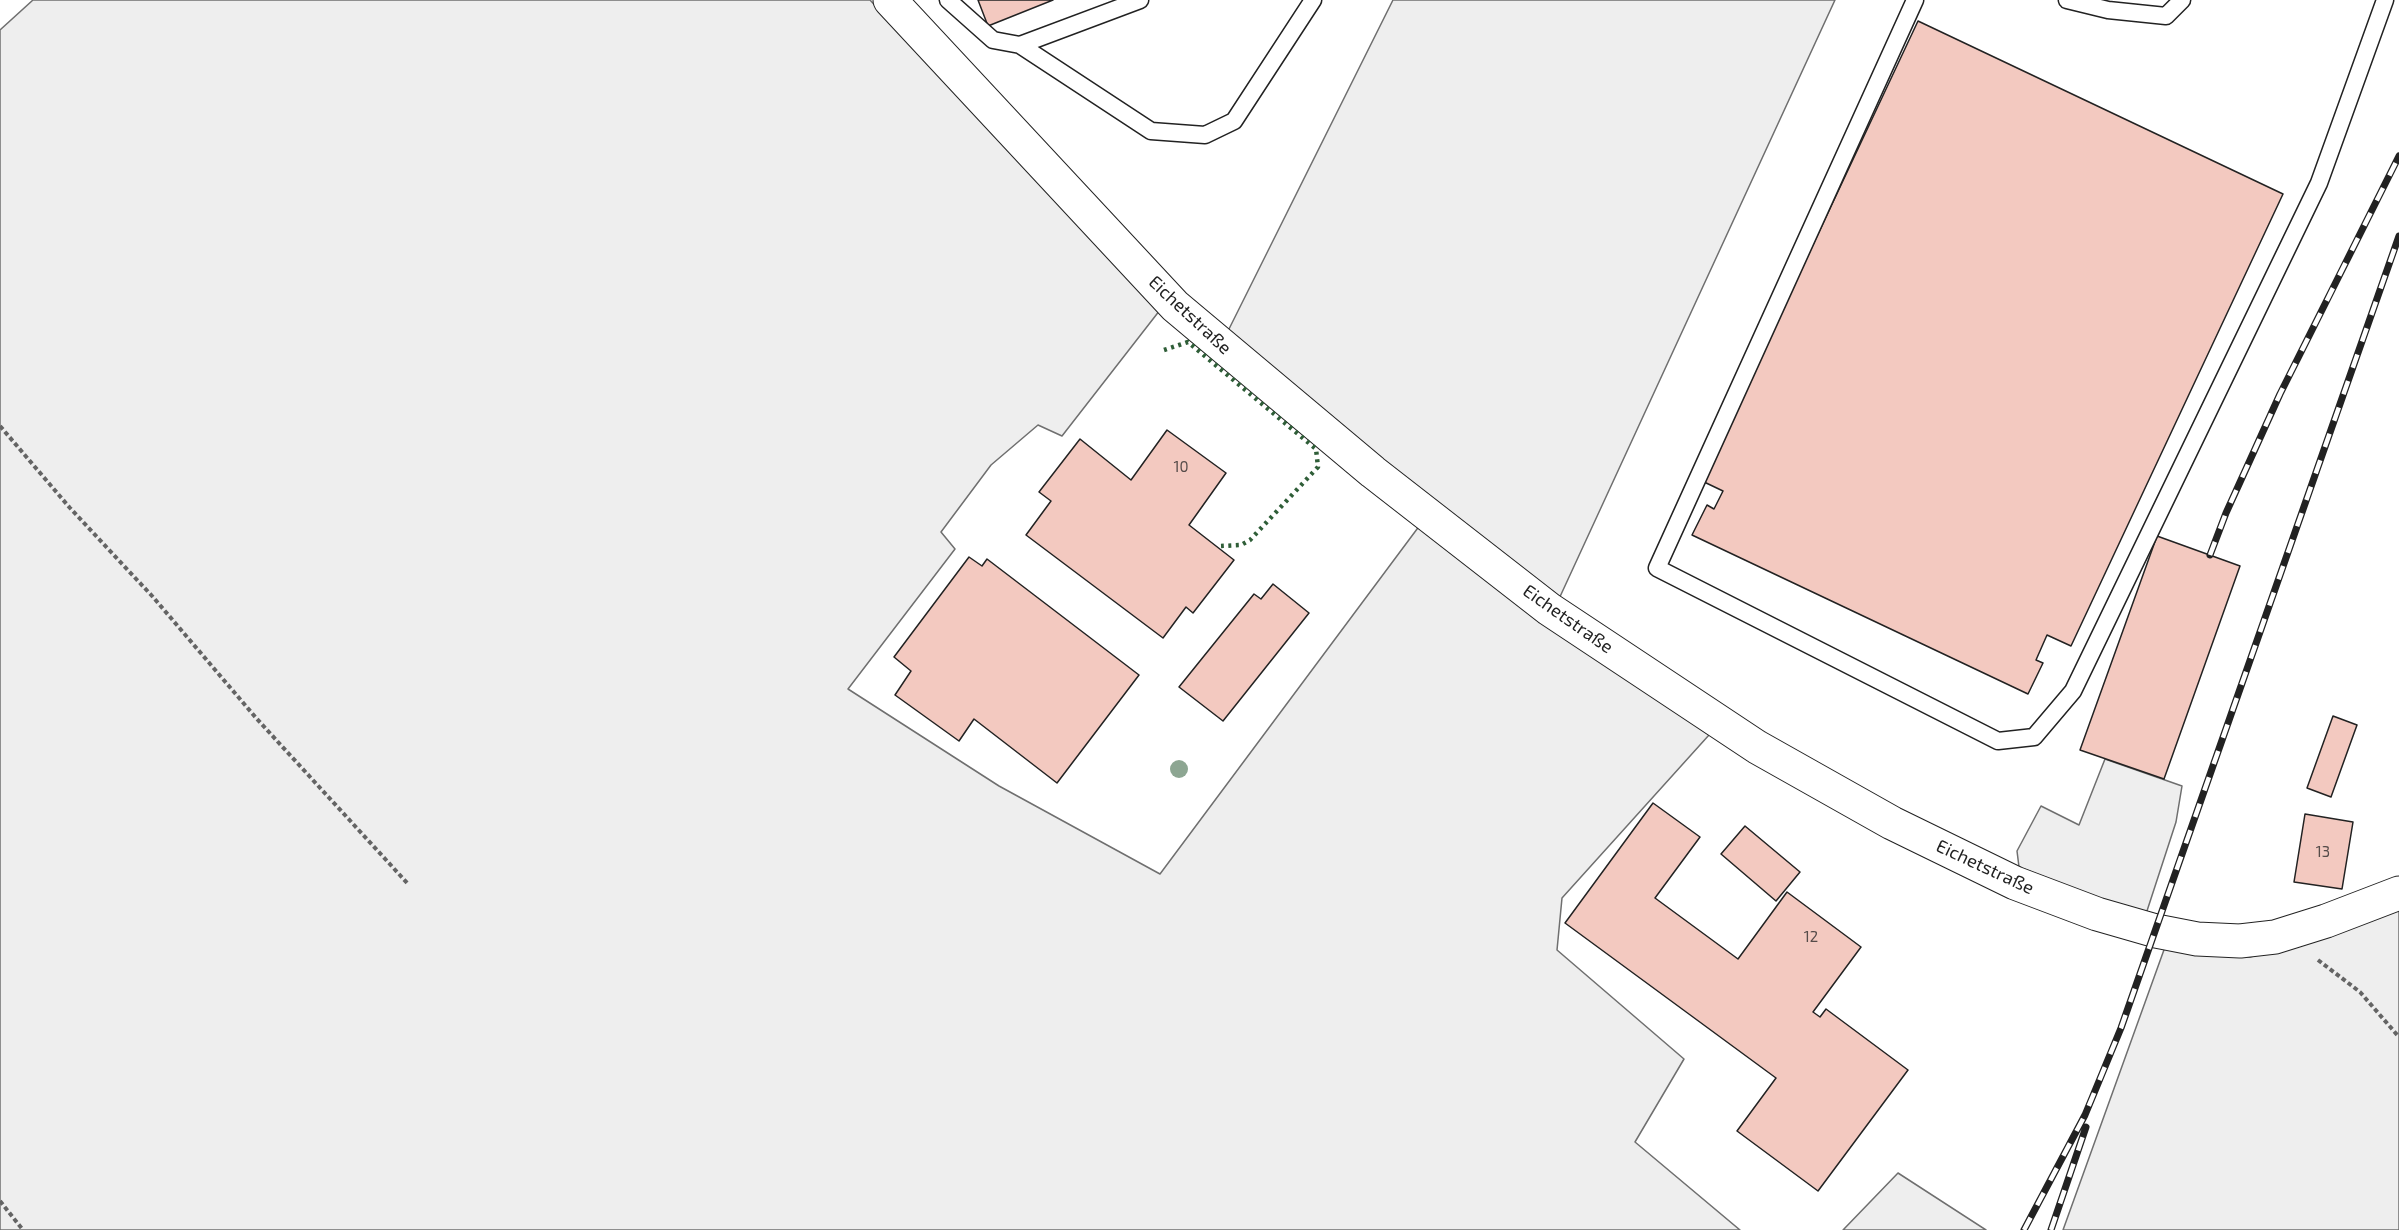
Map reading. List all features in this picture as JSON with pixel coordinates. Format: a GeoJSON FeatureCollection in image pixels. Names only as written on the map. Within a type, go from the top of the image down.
{"type":"FeatureCollection","features":[{"type":"Feature","properties":{"kind":"street","name":"Eichetstraße"},"geometry":{"type":"LineString","coordinates":[[890,0],[1175,306],[1372,472],[1549,609],[1757,747],[1892,823],[2015,882],[2097,914],[2156,931],[2197,939],[2240,941],[2275,937],[2326,921],[2399,893]]}},
{"type":"Feature","properties":{"kind":"lane"},"geometry":{"type":"LineString","coordinates":[[948,0],[993,40],[1020,45],[1151,131],[1205,135],[1234,121],[1313,0]]}},
{"type":"Feature","properties":{"kind":"lane"},"geometry":{"type":"LineString","coordinates":[[1020,45],[1140,0]]}},
{"type":"Feature","properties":{"kind":"lane"},"geometry":{"type":"LineString","coordinates":[[1916,0],[1657,568],[1998,741],[2034,737],[2073,691],[2319,183],[2385,0]]}},
{"type":"Feature","properties":{"kind":"lane"},"geometry":{"type":"LineString","coordinates":[[2067,0],[2108,10],[2166,16],[2182,0]]}},
{"type":"Feature","properties":{"kind":"path"},"geometry":{"type":"LineString","coordinates":[[0,426],[69,508],[153,597],[257,719],[409,885]]}},
{"type":"Feature","properties":{"kind":"path"},"geometry":{"type":"LineString","coordinates":[[2275,937],[2317,960],[2360,992],[2399,1037]]}},
{"type":"Feature","properties":{"kind":"path"},"geometry":{"type":"LineString","coordinates":[[0,1201],[23,1230]]}},
{"type":"Feature","properties":{"kind":"shaded area"},"geometry":{"type":"Polygon","coordinates":[[[33,0],[870,0],[1160,310],[1062,436],[1038,425],[991,465],[941,532],[955,549],[848,689],[999,786],[1160,874],[1423,521],[1709,735],[1562,898],[1557,950],[1684,1059],[1635,1142],[1740,1230],[0,1230],[0,30],[33,0]]]}},
{"type":"Feature","properties":{"kind":"shaded area"},"geometry":{"type":"Polygon","coordinates":[[[1393,0],[1835,0],[1558,601],[1226,335],[1393,0]]]}},
{"type":"Feature","properties":{"kind":"shaded area"},"geometry":{"type":"Polygon","coordinates":[[[2105,759],[2182,786],[2176,822],[2145,917],[2019,867],[2017,851],[2041,806],[2079,825],[2105,759]]]}},
{"type":"Feature","properties":{"kind":"shaded area"},"geometry":{"type":"Polygon","coordinates":[[[2399,906],[2399,1230],[2063,1230],[2165,947],[2250,957],[2310,941],[2399,906]]]}},
{"type":"Feature","properties":{"kind":"shaded area"},"geometry":{"type":"Polygon","coordinates":[[[1898,1173],[1986,1230],[1843,1230],[1898,1173]]]}},
{"type":"Feature","properties":{"kind":"building"},"geometry":{"type":"Polygon","coordinates":[[[978,0],[1053,0],[988,26],[978,0]]]}},
{"type":"Feature","properties":{"kind":"building"},"geometry":{"type":"Polygon","coordinates":[[[1918,21],[2283,194],[2071,646],[2047,635],[2036,660],[2043,663],[2028,694],[1692,535],[1707,505],[1714,509],[1723,491],[1702,481],[1918,21]]]}},
{"type":"Feature","properties":{"kind":"building"},"geometry":{"type":"Polygon","coordinates":[[[1167,430],[1226,473],[1189,525],[1234,560],[1193,613],[1186,607],[1163,638],[1026,535],[1051,501],[1039,492],[1080,439],[1131,480],[1167,430]]]}},
{"type":"Feature","properties":{"kind":"building"},"geometry":{"type":"Polygon","coordinates":[[[2157,536],[2240,566],[2164,779],[2080,750],[2157,536]]]}},
{"type":"Feature","properties":{"kind":"building"},"geometry":{"type":"Polygon","coordinates":[[[969,557],[982,566],[987,559],[1139,675],[1057,783],[974,719],[959,741],[895,695],[911,671],[894,657],[969,557]]]}},
{"type":"Feature","properties":{"kind":"building"},"geometry":{"type":"Polygon","coordinates":[[[1273,584],[1309,613],[1223,721],[1179,687],[1254,594],[1261,599],[1273,584]]]}},
{"type":"Feature","properties":{"kind":"building"},"geometry":{"type":"Polygon","coordinates":[[[2333,716],[2357,725],[2331,797],[2307,788],[2333,716]]]}},
{"type":"Feature","properties":{"kind":"building"},"geometry":{"type":"Polygon","coordinates":[[[1653,803],[1700,837],[1655,898],[1738,959],[1787,892],[1861,947],[1813,1012],[1820,1017],[1826,1009],[1908,1070],[1818,1191],[1737,1131],[1776,1078],[1565,923],[1653,803]]]}},
{"type":"Feature","properties":{"kind":"building"},"geometry":{"type":"Polygon","coordinates":[[[2305,814],[2353,822],[2342,889],[2294,882],[2305,814]]]}},
{"type":"Feature","properties":{"kind":"building"},"geometry":{"type":"Polygon","coordinates":[[[1745,826],[1800,872],[1776,901],[1721,854],[1745,826]]]}},
{"type":"Feature","properties":{"kind":"railway"},"geometry":{"type":"LineString","coordinates":[[2210,555],[2226,513],[2280,394],[2399,156]]}},
{"type":"Feature","properties":{"kind":"railway"},"geometry":{"type":"LineString","coordinates":[[2024,1230],[2085,1115],[2121,1028],[2399,236]]}},
{"type":"Feature","properties":{"kind":"railway"},"geometry":{"type":"LineString","coordinates":[[2051,1230],[2086,1127]]}},
{"type":"Feature","properties":{"kind":"hedge"},"geometry":{"type":"LineString","coordinates":[[1164,350],[1188,342],[1316,449],[1318,467],[1250,540],[1241,545],[1221,546]]}}]}
